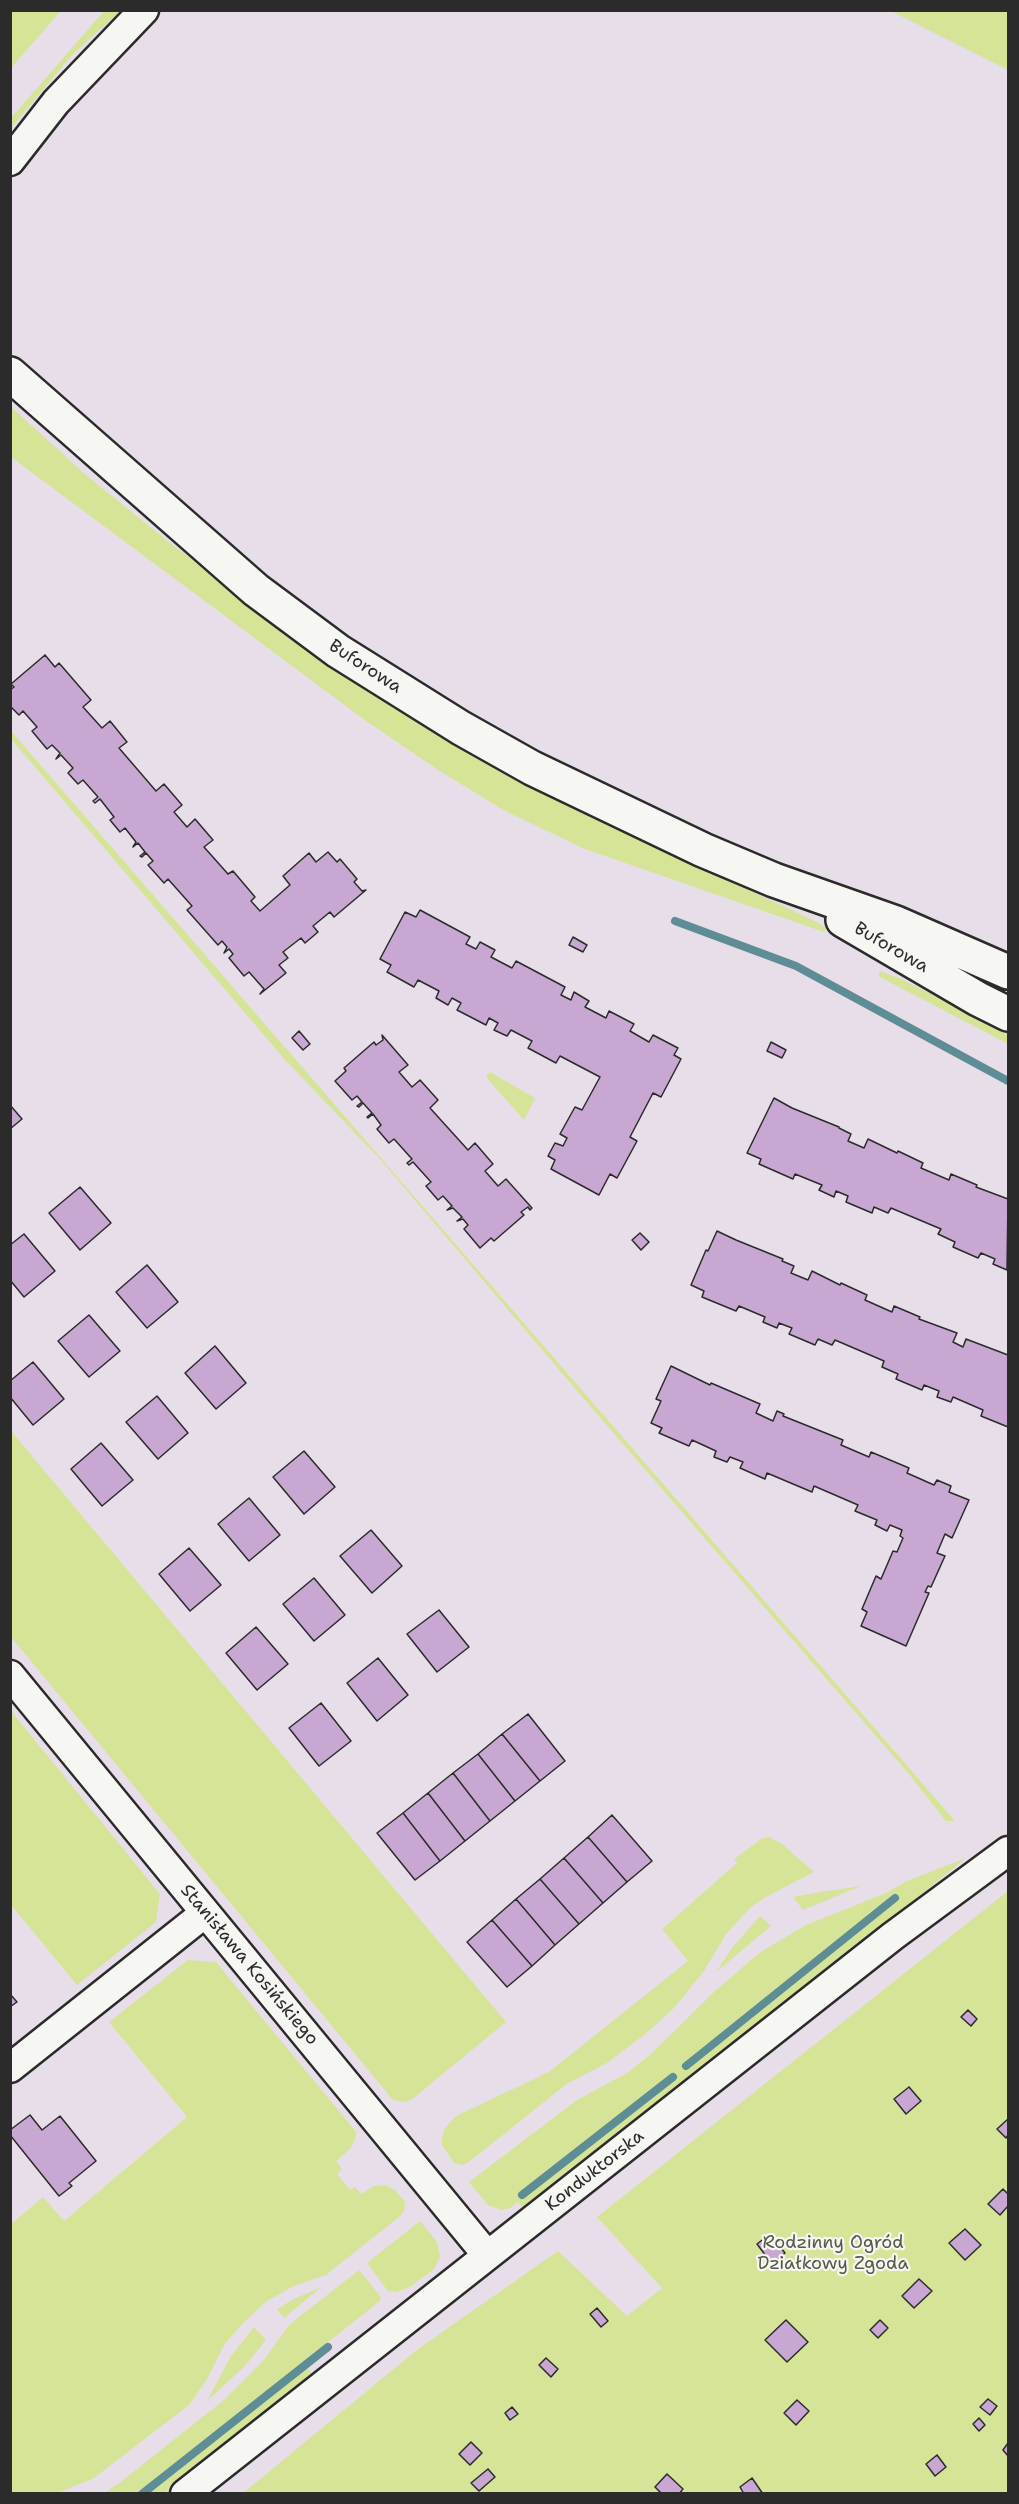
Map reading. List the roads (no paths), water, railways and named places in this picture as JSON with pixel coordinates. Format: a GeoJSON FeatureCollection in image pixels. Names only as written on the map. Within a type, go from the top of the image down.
{"type":"FeatureCollection","features":[{"type":"Feature","properties":{"kind":"main road","name":"Buforowa"},"geometry":{"type":"LineString","coordinates":[[10,374],[256,590],[338,651],[461,729],[532,768],[653,827],[774,879],[896,923],[1008,972]]}},
{"type":"Feature","properties":{"kind":"main road","name":"Buforowa"},"geometry":{"type":"LineString","coordinates":[[774,879],[978,999],[1008,1014]]}},
{"type":"Feature","properties":{"kind":"street"},"geometry":{"type":"LineString","coordinates":[[10,161],[56,102],[144,10]]}},
{"type":"Feature","properties":{"kind":"street","name":"Stanisława Kosińskiego"},"geometry":{"type":"LineString","coordinates":[[10,1675],[486,2255]]}},
{"type":"Feature","properties":{"kind":"street","name":"Konduktorska"},"geometry":{"type":"LineString","coordinates":[[185,2493],[893,1936],[1008,1851]]}},
{"type":"Feature","properties":{"kind":"street"},"geometry":{"type":"LineString","coordinates":[[10,2068],[205,1913]]}},
{"type":"Feature","properties":{"kind":"waterway"},"geometry":{"type":"LineString","coordinates":[[675,921],[796,966],[1008,1081]]}},
{"type":"Feature","properties":{"kind":"waterway"},"geometry":{"type":"LineString","coordinates":[[686,2066],[895,1898]]}},
{"type":"Feature","properties":{"kind":"waterway"},"geometry":{"type":"LineString","coordinates":[[522,2195],[673,2077]]}},
{"type":"Feature","properties":{"kind":"waterway"},"geometry":{"type":"LineString","coordinates":[[142,2494],[328,2347]]}},
{"type":"Feature","properties":{"kind":"park label","name":"Rodzinny Ogród Działkowy Zgoda"},"geometry":{"type":"Point","coordinates":[833,2253]}}]}
